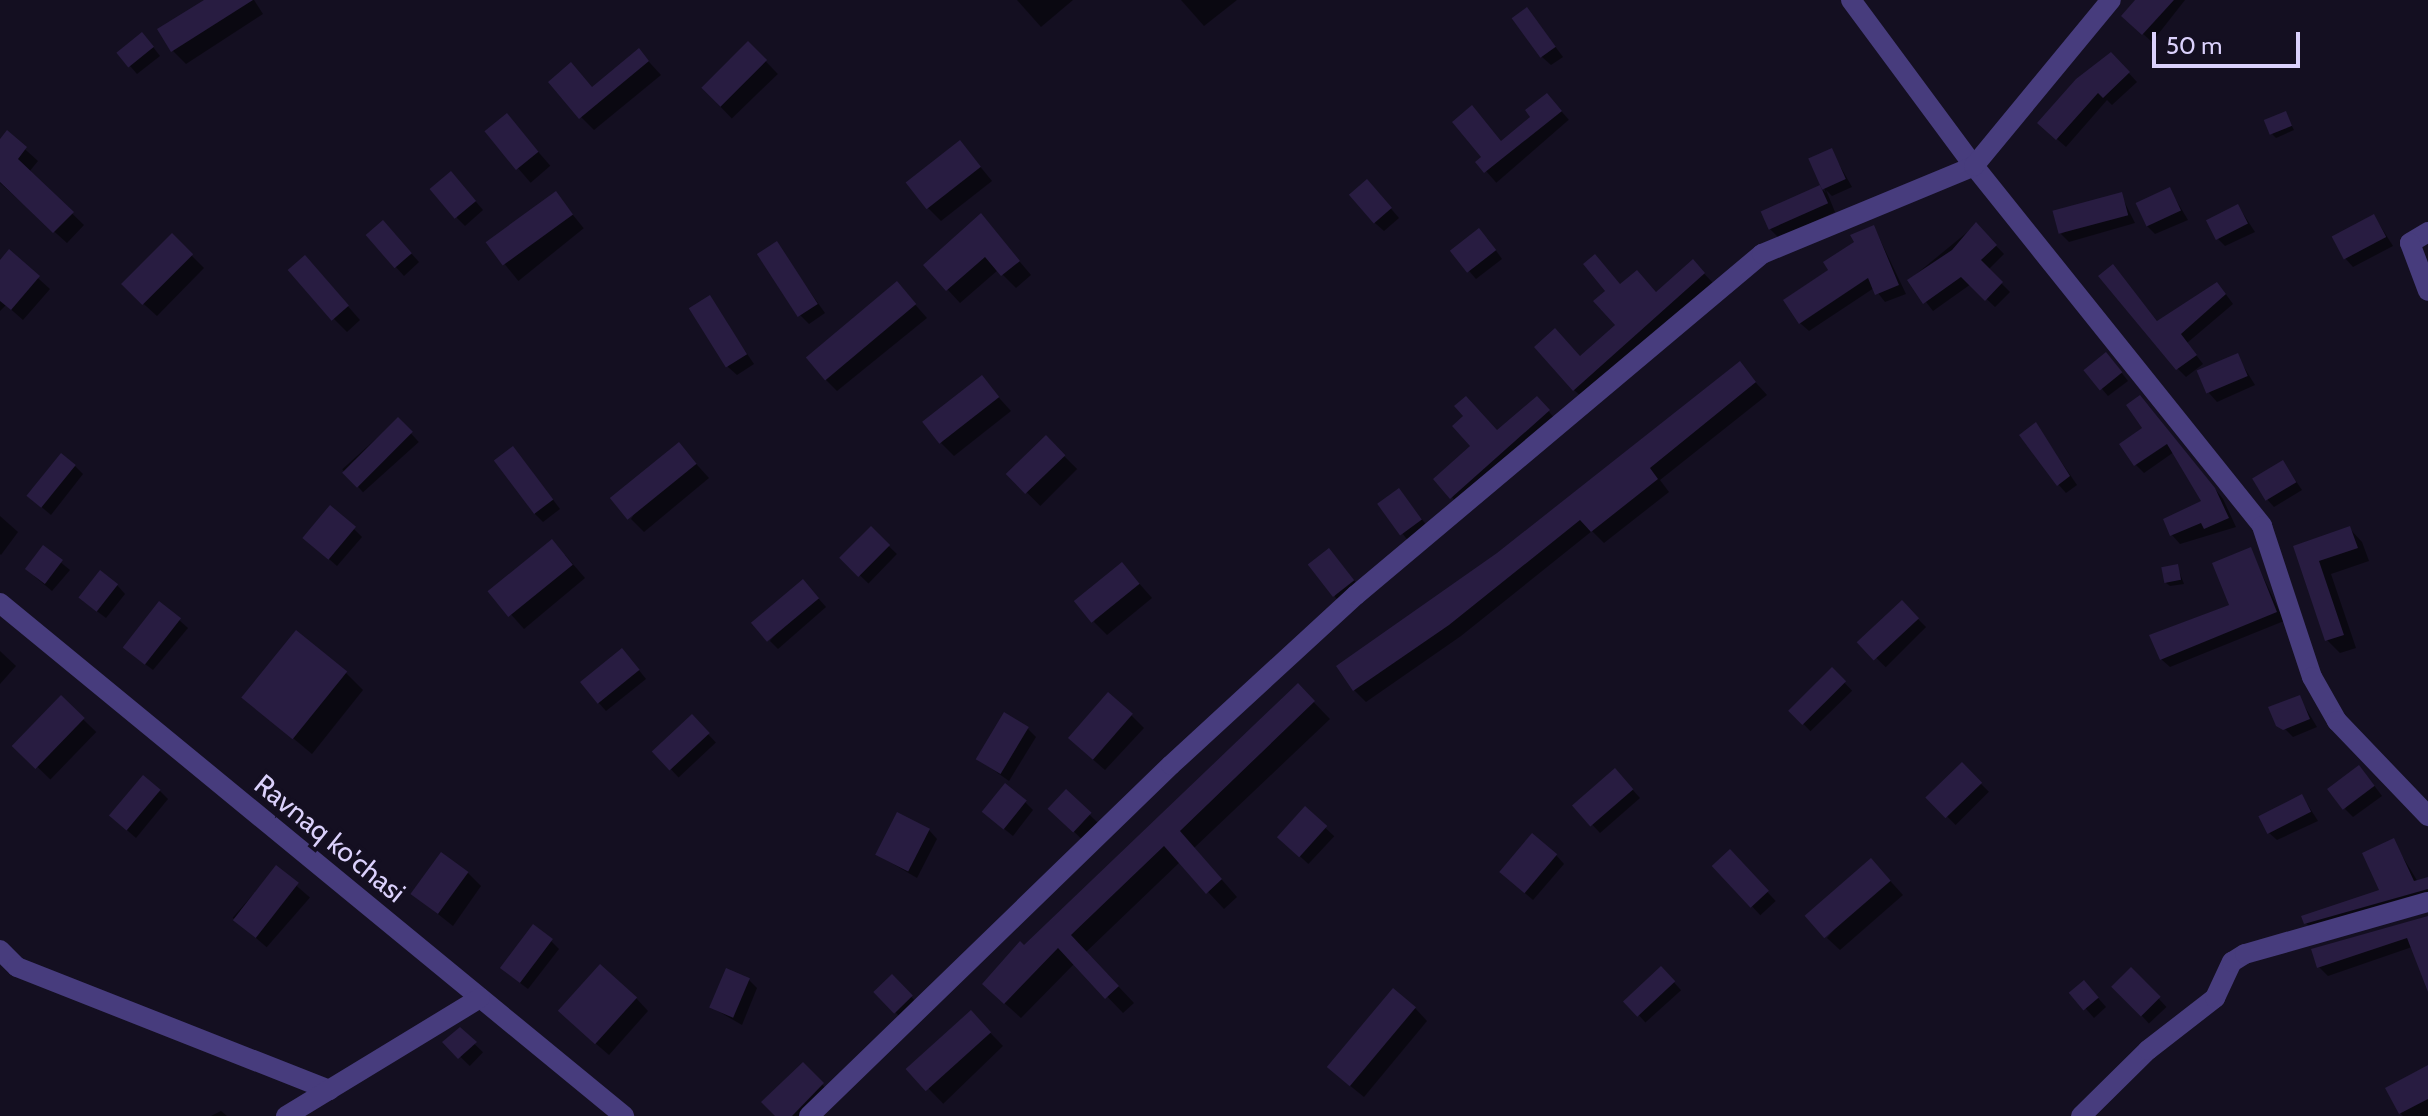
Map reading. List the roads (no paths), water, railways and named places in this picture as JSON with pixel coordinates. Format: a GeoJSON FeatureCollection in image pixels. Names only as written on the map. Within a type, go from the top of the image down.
{"type":"FeatureCollection","features":[{"type":"Feature","properties":{"kind":"street"},"geometry":{"type":"LineString","coordinates":[[1851,0],[1974,166],[2262,526],[2312,677],[2337,721],[2428,816]]}},
{"type":"Feature","properties":{"kind":"street"},"geometry":{"type":"LineString","coordinates":[[809,1116],[1171,765],[1356,595],[1762,254],[1974,166],[2111,0]]}},
{"type":"Feature","properties":{"kind":"street"},"geometry":{"type":"LineString","coordinates":[[2428,232],[2410,243],[2428,291]]}},
{"type":"Feature","properties":{"kind":"street","name":"Ravnaq ko'chasi"},"geometry":{"type":"LineString","coordinates":[[0,603],[624,1116]]}},
{"type":"Feature","properties":{"kind":"street"},"geometry":{"type":"LineString","coordinates":[[2081,1116],[2148,1050],[2215,998],[2232,962],[2245,954],[2428,902]]}},
{"type":"Feature","properties":{"kind":"street"},"geometry":{"type":"LineString","coordinates":[[0,950],[9,970],[330,1090]]}},
{"type":"Feature","properties":{"kind":"street"},"geometry":{"type":"LineString","coordinates":[[286,1116],[480,998]]}}]}
